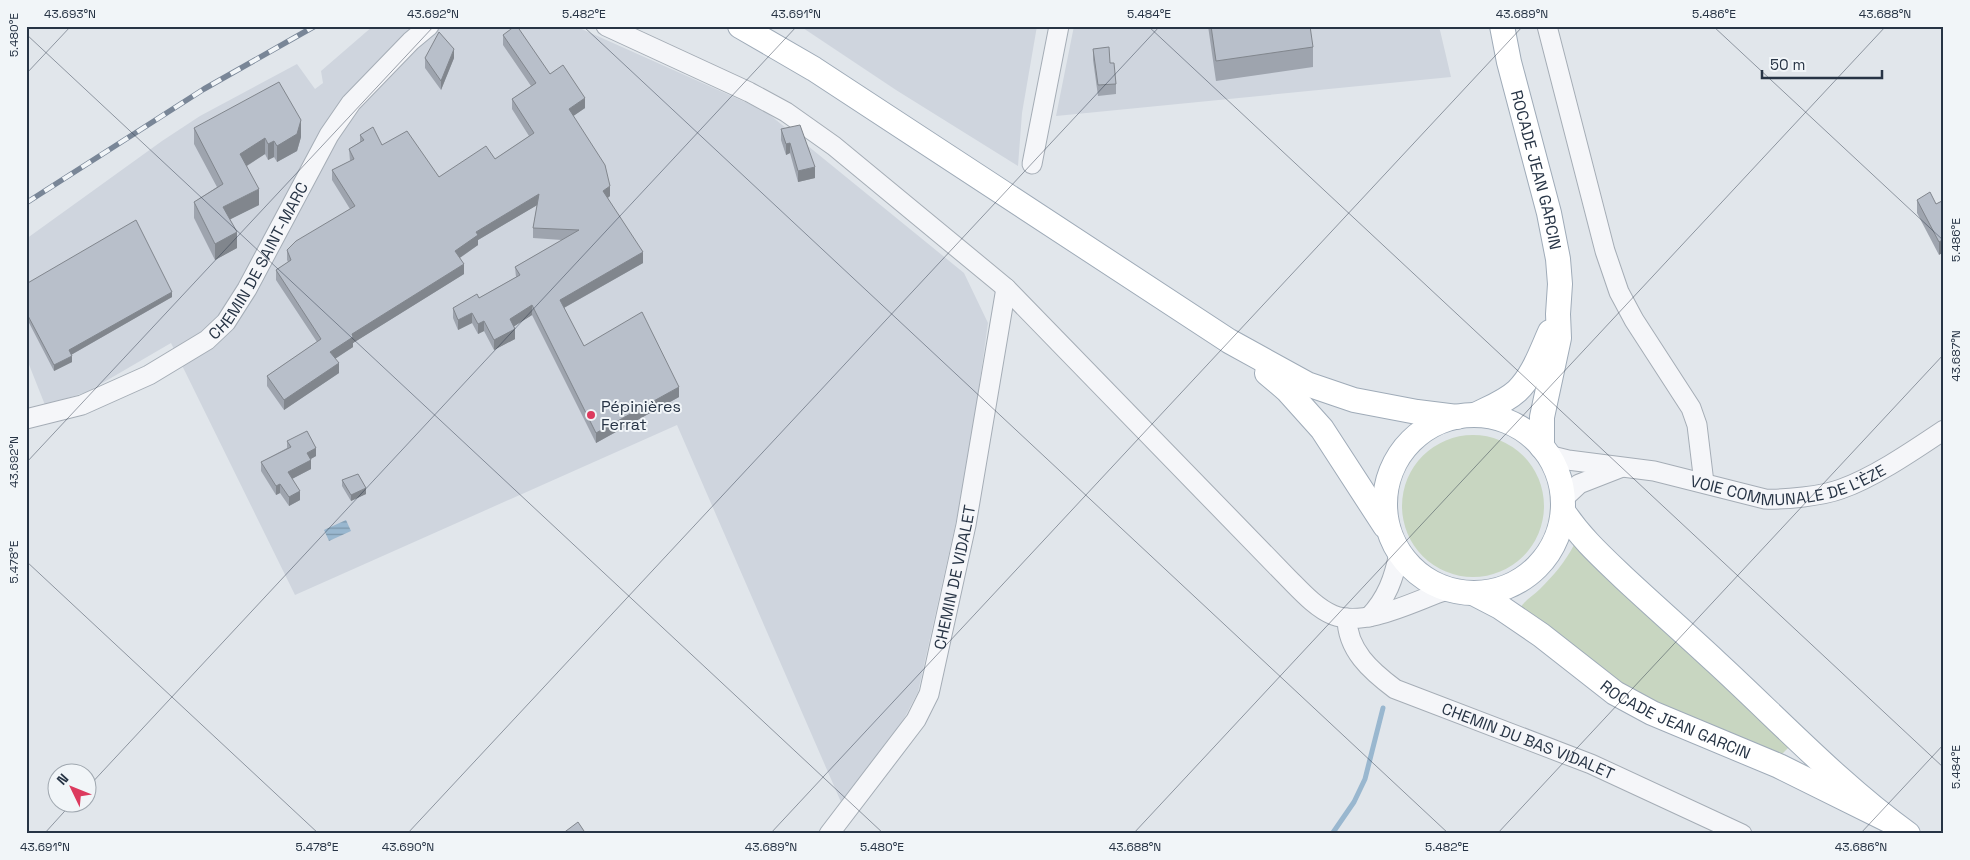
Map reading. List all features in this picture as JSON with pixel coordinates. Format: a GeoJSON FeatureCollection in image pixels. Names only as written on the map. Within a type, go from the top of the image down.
{"type":"FeatureCollection","features":[{"type":"Feature","properties":{"kind":"main road"},"geometry":{"type":"LineString","coordinates":[[740,26],[814,69],[1229,342],[1307,384],[1354,400],[1417,412],[1494,417],[1528,433],[1545,451],[1558,476],[1563,505],[1557,536],[1544,559],[1525,578],[1502,589],[1476,594],[1447,590],[1428,582],[1412,569],[1398,553],[1388,531],[1322,429],[1286,390],[1229,342]]}},
{"type":"Feature","properties":{"kind":"main road","name":"ROCADE JEAN GARCIN"},"geometry":{"type":"LineString","coordinates":[[1502,26],[1555,240],[1560,284],[1558,338],[1542,417],[1545,451]]}},
{"type":"Feature","properties":{"kind":"main road","name":"ROCADE JEAN GARCIN"},"geometry":{"type":"LineString","coordinates":[[1466,416],[1501,402],[1518,390],[1534,368],[1558,314]]}},
{"type":"Feature","properties":{"kind":"main road"},"geometry":{"type":"LineString","coordinates":[[1388,531],[1384,502],[1390,472],[1406,446],[1429,427],[1466,416]]}},
{"type":"Feature","properties":{"kind":"main road","name":"ROCADE JEAN GARCIN"},"geometry":{"type":"LineString","coordinates":[[1563,505],[1576,531],[1585,540],[1817,757],[1899,827]]}},
{"type":"Feature","properties":{"kind":"main road","name":"ROCADE JEAN GARCIN"},"geometry":{"type":"LineString","coordinates":[[1476,594],[1500,607],[1540,635],[1586,672],[1623,697],[1652,713],[1779,766],[1899,827]]}},
{"type":"Feature","properties":{"kind":"street","name":"CHEMIN DE SAINT-MARC"},"geometry":{"type":"LineString","coordinates":[[26,419],[82,405],[149,376],[207,340],[226,322],[247,289],[328,135],[351,102],[411,41],[429,26]]}},
{"type":"Feature","properties":{"kind":"street"},"geometry":{"type":"LineString","coordinates":[[606,26],[749,92],[786,112],[834,146],[1006,288],[1295,585],[1322,608],[1334,615],[1347,618],[1369,616],[1387,613],[1424,597],[1447,590]]}},
{"type":"Feature","properties":{"kind":"street"},"geometry":{"type":"LineString","coordinates":[[1032,164],[1059,26]]}},
{"type":"Feature","properties":{"kind":"street"},"geometry":{"type":"LineString","coordinates":[[1547,26],[1604,252],[1619,292],[1634,320],[1691,408],[1697,424],[1704,483]]}},
{"type":"Feature","properties":{"kind":"street","name":"CHEMIN DE VIDALET"},"geometry":{"type":"LineString","coordinates":[[829,834],[912,727],[929,694],[966,525],[1006,288]]}},
{"type":"Feature","properties":{"kind":"street","name":"VOIE COMMUNALE DE L'ÈZE"},"geometry":{"type":"LineString","coordinates":[[1545,451],[1568,460],[1654,471],[1765,499],[1784,500],[1840,489],[1908,454],[1944,430]]}},
{"type":"Feature","properties":{"kind":"street"},"geometry":{"type":"LineString","coordinates":[[1563,505],[1579,484],[1623,466]]}},
{"type":"Feature","properties":{"kind":"street"},"geometry":{"type":"LineString","coordinates":[[1369,616],[1379,606],[1395,575],[1398,553]]}},
{"type":"Feature","properties":{"kind":"street","name":"CHEMIN DU BAS VIDALET"},"geometry":{"type":"LineString","coordinates":[[1347,618],[1347,631],[1357,652],[1373,672],[1395,689],[1591,764],[1742,834]]}},
{"type":"Feature","properties":{"kind":"shaded area","name":"Pépinières Ferrat"},"geometry":{"type":"Polygon","coordinates":[[[373,26],[575,26],[765,111],[964,273],[988,323],[967,472],[918,692],[899,728],[841,802],[677,425],[295,595],[171,343],[87,392],[45,405],[26,357],[26,239],[162,141],[200,116],[297,64],[315,89],[323,83],[321,71],[373,26]]]}},
{"type":"Feature","properties":{"kind":"shaded area"},"geometry":{"type":"Polygon","coordinates":[[[800,26],[1037,26],[1022,113],[1018,166],[896,90],[800,26]]]}},
{"type":"Feature","properties":{"kind":"shaded area"},"geometry":{"type":"Polygon","coordinates":[[[1074,26],[1439,26],[1451,77],[1056,116],[1074,26]]]}},
{"type":"Feature","properties":{"kind":"green space"},"geometry":{"type":"Polygon","coordinates":[[[1473,435],[1487,436],[1500,440],[1513,447],[1523,456],[1532,466],[1539,479],[1543,492],[1543,520],[1539,533],[1532,546],[1523,556],[1513,565],[1500,572],[1487,576],[1473,577],[1459,576],[1446,572],[1433,565],[1423,556],[1414,546],[1407,533],[1403,520],[1402,506],[1403,492],[1407,479],[1414,466],[1423,456],[1433,447],[1446,440],[1459,436],[1473,435]]]}},
{"type":"Feature","properties":{"kind":"green space"},"geometry":{"type":"Polygon","coordinates":[[[1574,545],[1790,746],[1780,756],[1686,718],[1626,687],[1520,608],[1555,573],[1574,545]]]}},
{"type":"Feature","properties":{"kind":"water"},"geometry":{"type":"Polygon","coordinates":[[[346,520],[351,531],[329,541],[324,530],[346,520]]]}},
{"type":"Feature","properties":{"kind":"building"},"geometry":{"type":"Polygon","coordinates":[[[517,26],[550,74],[563,65],[585,98],[569,109],[605,165],[610,186],[603,191],[643,252],[560,300],[584,346],[642,312],[679,387],[596,433],[532,305],[510,319],[515,329],[494,340],[484,321],[478,324],[472,313],[458,320],[453,308],[477,294],[479,298],[520,275],[515,267],[579,230],[533,228],[539,194],[476,232],[478,235],[455,251],[464,264],[352,334],[353,337],[330,352],[339,363],[284,400],[267,376],[321,339],[276,270],[291,260],[287,250],[296,241],[355,206],[332,170],[354,159],[349,149],[364,140],[360,135],[373,127],[382,145],[407,131],[439,177],[486,146],[495,159],[534,133],[512,99],[536,83],[503,35],[517,26]]]}},
{"type":"Feature","properties":{"kind":"building"},"geometry":{"type":"Polygon","coordinates":[[[1211,26],[1262,26],[1262,28],[1310,26],[1313,47],[1216,61],[1211,26]]]}},
{"type":"Feature","properties":{"kind":"building"},"geometry":{"type":"Polygon","coordinates":[[[439,32],[454,49],[441,81],[425,58],[439,32]]]}},
{"type":"Feature","properties":{"kind":"building"},"geometry":{"type":"Polygon","coordinates":[[[1109,47],[1110,63],[1114,63],[1116,84],[1098,85],[1093,49],[1109,47]]]}},
{"type":"Feature","properties":{"kind":"building"},"geometry":{"type":"Polygon","coordinates":[[[279,82],[301,120],[297,134],[277,146],[274,141],[268,144],[265,138],[240,154],[259,189],[223,207],[237,232],[215,244],[194,202],[223,184],[194,128],[279,82]]]}},
{"type":"Feature","properties":{"kind":"building"},"geometry":{"type":"Polygon","coordinates":[[[800,125],[815,167],[798,171],[790,143],[786,144],[781,129],[800,125]]]}},
{"type":"Feature","properties":{"kind":"building"},"geometry":{"type":"Polygon","coordinates":[[[1930,192],[1936,204],[1944,200],[1944,239],[1939,242],[1917,200],[1930,192]]]}},
{"type":"Feature","properties":{"kind":"building"},"geometry":{"type":"Polygon","coordinates":[[[136,220],[172,292],[69,350],[72,356],[54,365],[26,312],[26,284],[136,220]]]}},
{"type":"Feature","properties":{"kind":"building"},"geometry":{"type":"Polygon","coordinates":[[[307,431],[316,448],[307,453],[311,460],[288,472],[300,491],[289,497],[280,484],[276,486],[261,462],[291,447],[287,441],[307,431]]]}},
{"type":"Feature","properties":{"kind":"building"},"geometry":{"type":"Polygon","coordinates":[[[358,474],[366,488],[351,495],[342,480],[358,474]]]}},
{"type":"Feature","properties":{"kind":"building"},"geometry":{"type":"Polygon","coordinates":[[[578,822],[586,834],[562,834],[578,822]]]}},
{"type":"Feature","properties":{"kind":"waterway"},"geometry":{"type":"LineString","coordinates":[[1332,834],[1354,802],[1365,779],[1383,708]]}},
{"type":"Feature","properties":{"kind":"railway"},"geometry":{"type":"LineString","coordinates":[[26,203],[204,89],[315,26]]}},
{"type":"Feature","properties":{"kind":"place","name":"Pépinières Ferrat"},"geometry":{"type":"Point","coordinates":[591,415]}}]}
